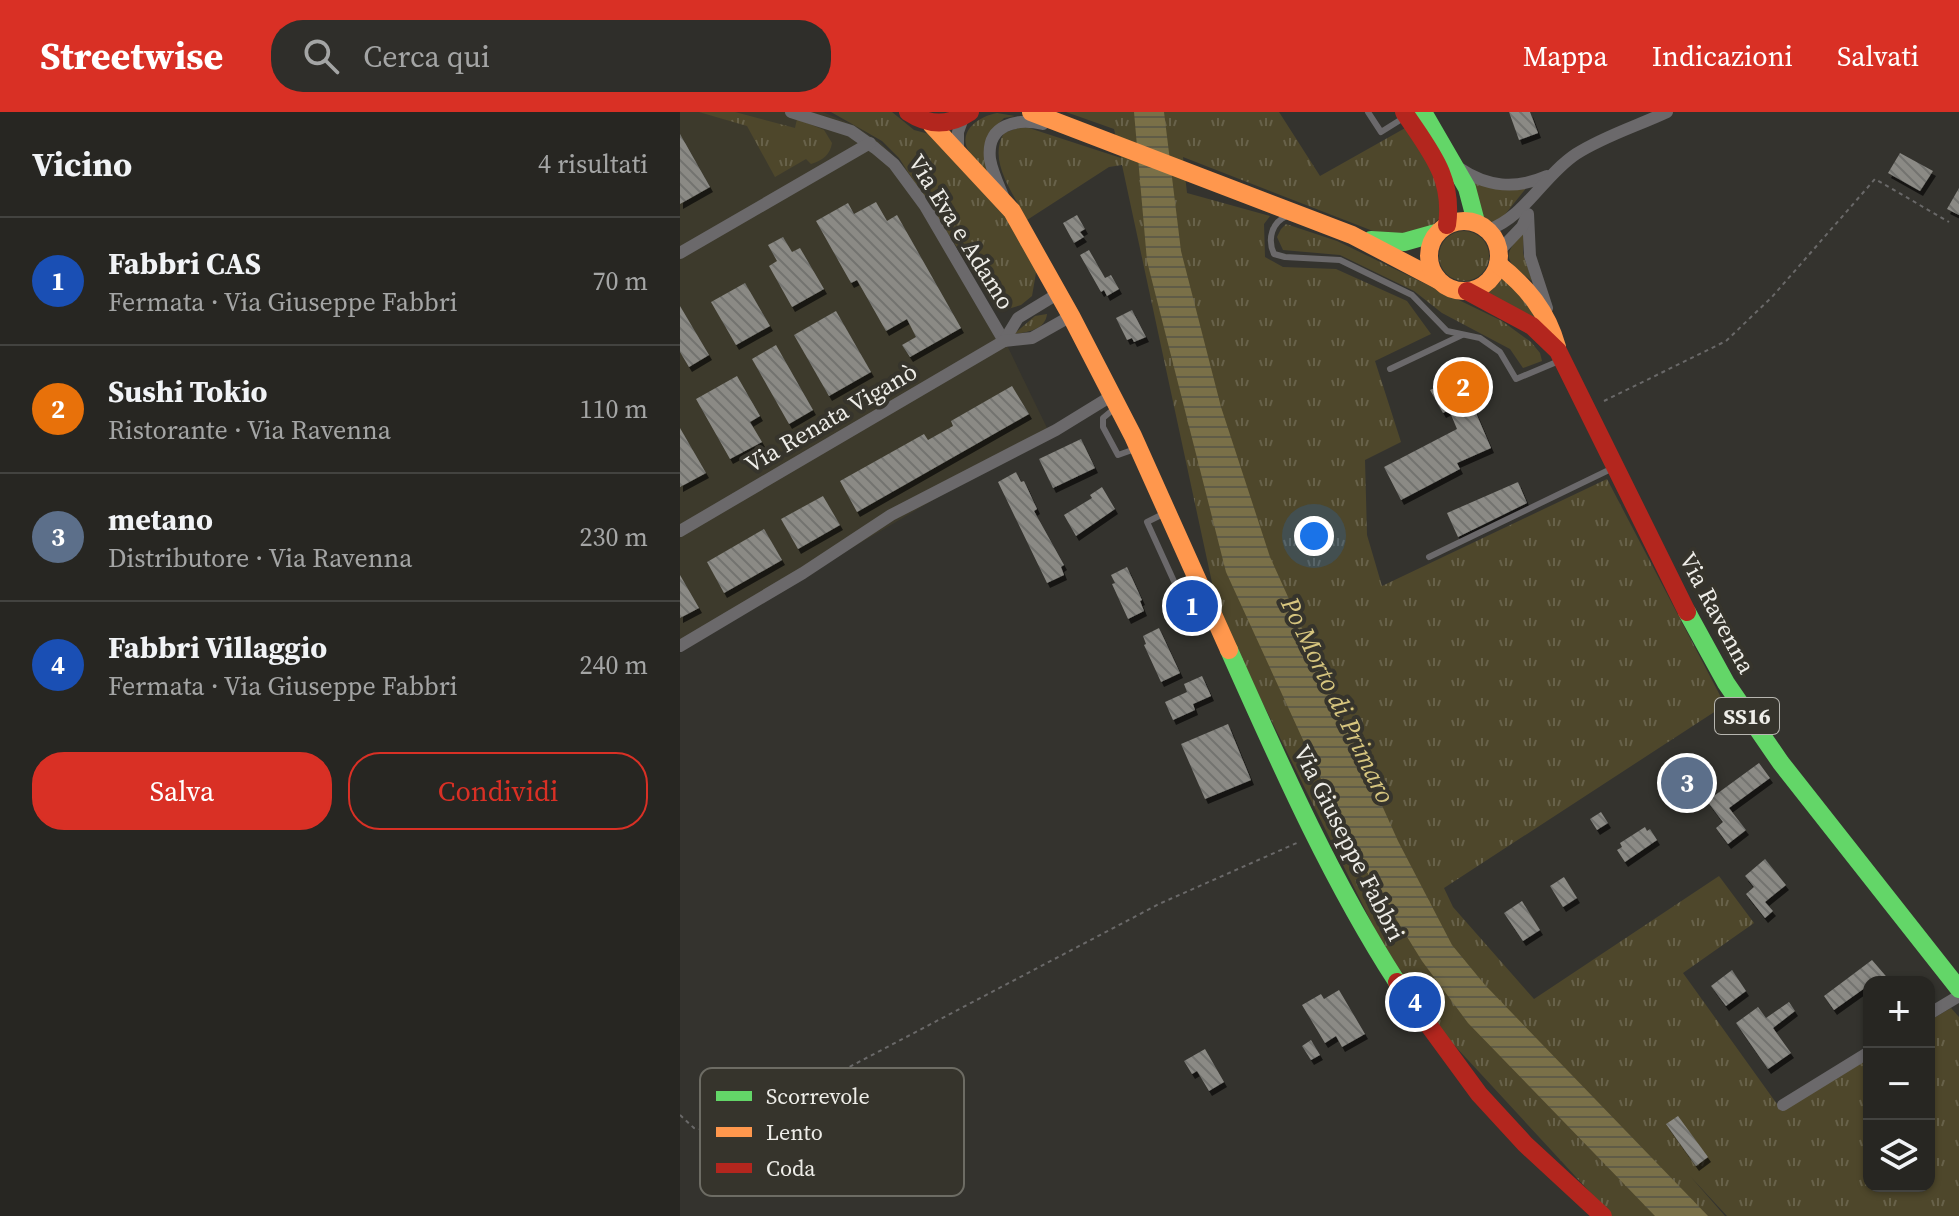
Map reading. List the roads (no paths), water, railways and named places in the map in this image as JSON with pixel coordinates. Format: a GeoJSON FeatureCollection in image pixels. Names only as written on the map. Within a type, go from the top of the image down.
{"type":"FeatureCollection","features":[{"type":"Feature","properties":{"kind":"main road","name":"Via Giuseppe Fabbri"},"geometry":{"type":"LineString","coordinates":[[908,112],[931,124],[958,151],[1005,203],[1026,233],[1116,400],[1313,835],[1372,944],[1453,1062],[1509,1127],[1603,1216]]}},
{"type":"Feature","properties":{"kind":"main road"},"geometry":{"type":"LineString","coordinates":[[1031,112],[1352,235],[1391,243],[1419,241],[1460,220],[1482,226]]}},
{"type":"Feature","properties":{"kind":"main road"},"geometry":{"type":"LineString","coordinates":[[1411,113],[1450,190],[1450,210],[1429,249],[1428,259],[1438,280]]}},
{"type":"Feature","properties":{"kind":"main road","name":"Via Ravenna"},"geometry":{"type":"LineString","coordinates":[[1411,113],[1455,165],[1498,257],[1543,308],[1560,356],[1686,611],[1747,716],[1959,989]]}},
{"type":"Feature","properties":{"kind":"main road"},"geometry":{"type":"LineString","coordinates":[[931,124],[948,123],[967,115]]}},
{"type":"Feature","properties":{"kind":"main road","name":"Via Ravenna"},"geometry":{"type":"LineString","coordinates":[[1352,235],[1452,289],[1467,291],[1524,321],[1560,356]]}},
{"type":"Feature","properties":{"kind":"main road"},"geometry":{"type":"LineString","coordinates":[[1467,291],[1489,280],[1498,257]]}},
{"type":"Feature","properties":{"kind":"street","name":"Via Eva e Adamo"},"geometry":{"type":"LineString","coordinates":[[791,112],[844,128],[870,143],[894,164],[913,189],[1004,341]]}},
{"type":"Feature","properties":{"kind":"street"},"geometry":{"type":"LineString","coordinates":[[1482,226],[1507,222],[1553,173],[1592,145],[1667,112]]}},
{"type":"Feature","properties":{"kind":"street"},"geometry":{"type":"LineString","coordinates":[[958,151],[958,132],[967,115]]}},
{"type":"Feature","properties":{"kind":"street"},"geometry":{"type":"LineString","coordinates":[[1005,203],[990,157],[992,141],[1002,126],[1025,121],[1091,134]]}},
{"type":"Feature","properties":{"kind":"street"},"geometry":{"type":"LineString","coordinates":[[680,253],[870,143]]}},
{"type":"Feature","properties":{"kind":"street"},"geometry":{"type":"LineString","coordinates":[[1455,165],[1471,176],[1498,185],[1524,185],[1553,173]]}},
{"type":"Feature","properties":{"kind":"street"},"geometry":{"type":"LineString","coordinates":[[1498,257],[1522,227],[1535,190]]}},
{"type":"Feature","properties":{"kind":"street"},"geometry":{"type":"LineString","coordinates":[[1528,214],[1530,256],[1552,328]]}},
{"type":"Feature","properties":{"kind":"street","name":"Via Renata Viganò"},"geometry":{"type":"LineString","coordinates":[[1004,341],[1018,318],[1059,293]]}},
{"type":"Feature","properties":{"kind":"street","name":"Via Renata Viganò"},"geometry":{"type":"LineString","coordinates":[[680,531],[1004,341],[1042,334],[1071,316]]}},
{"type":"Feature","properties":{"kind":"street"},"geometry":{"type":"LineString","coordinates":[[680,646],[803,573],[915,501],[1116,400]]}},
{"type":"Feature","properties":{"kind":"street"},"geometry":{"type":"LineString","coordinates":[[1935,1010],[1959,996]]}},
{"type":"Feature","properties":{"kind":"street"},"geometry":{"type":"LineString","coordinates":[[1783,1105],[1863,1056]]}},
{"type":"Feature","properties":{"kind":"lane"},"geometry":{"type":"LineString","coordinates":[[1368,112],[1381,132],[1411,113]]}},
{"type":"Feature","properties":{"kind":"lane"},"geometry":{"type":"LineString","coordinates":[[1295,213],[1279,219],[1274,225],[1271,245],[1274,254],[1340,260],[1412,295],[1447,331],[1480,338],[1500,352],[1516,379],[1560,356]]}},
{"type":"Feature","properties":{"kind":"lane"},"geometry":{"type":"LineString","coordinates":[[1390,369],[1462,335]]}},
{"type":"Feature","properties":{"kind":"lane"},"geometry":{"type":"LineString","coordinates":[[1429,557],[1616,467]]}},
{"type":"Feature","properties":{"kind":"place","name":"Sushi Tokio"},"geometry":{"type":"Point","coordinates":[1463,387]}},
{"type":"Feature","properties":{"kind":"place","name":"Fabbri CAS"},"geometry":{"type":"Point","coordinates":[1192,606]}},
{"type":"Feature","properties":{"kind":"place","name":"metano"},"geometry":{"type":"Point","coordinates":[1687,783]}},
{"type":"Feature","properties":{"kind":"place","name":"Fabbri Villaggio"},"geometry":{"type":"Point","coordinates":[1415,1002]}},
{"type":"Feature","properties":{"kind":"water label","name":"Po Morto di Primaro"},"geometry":{"type":"Point","coordinates":[1338,700]}}]}
